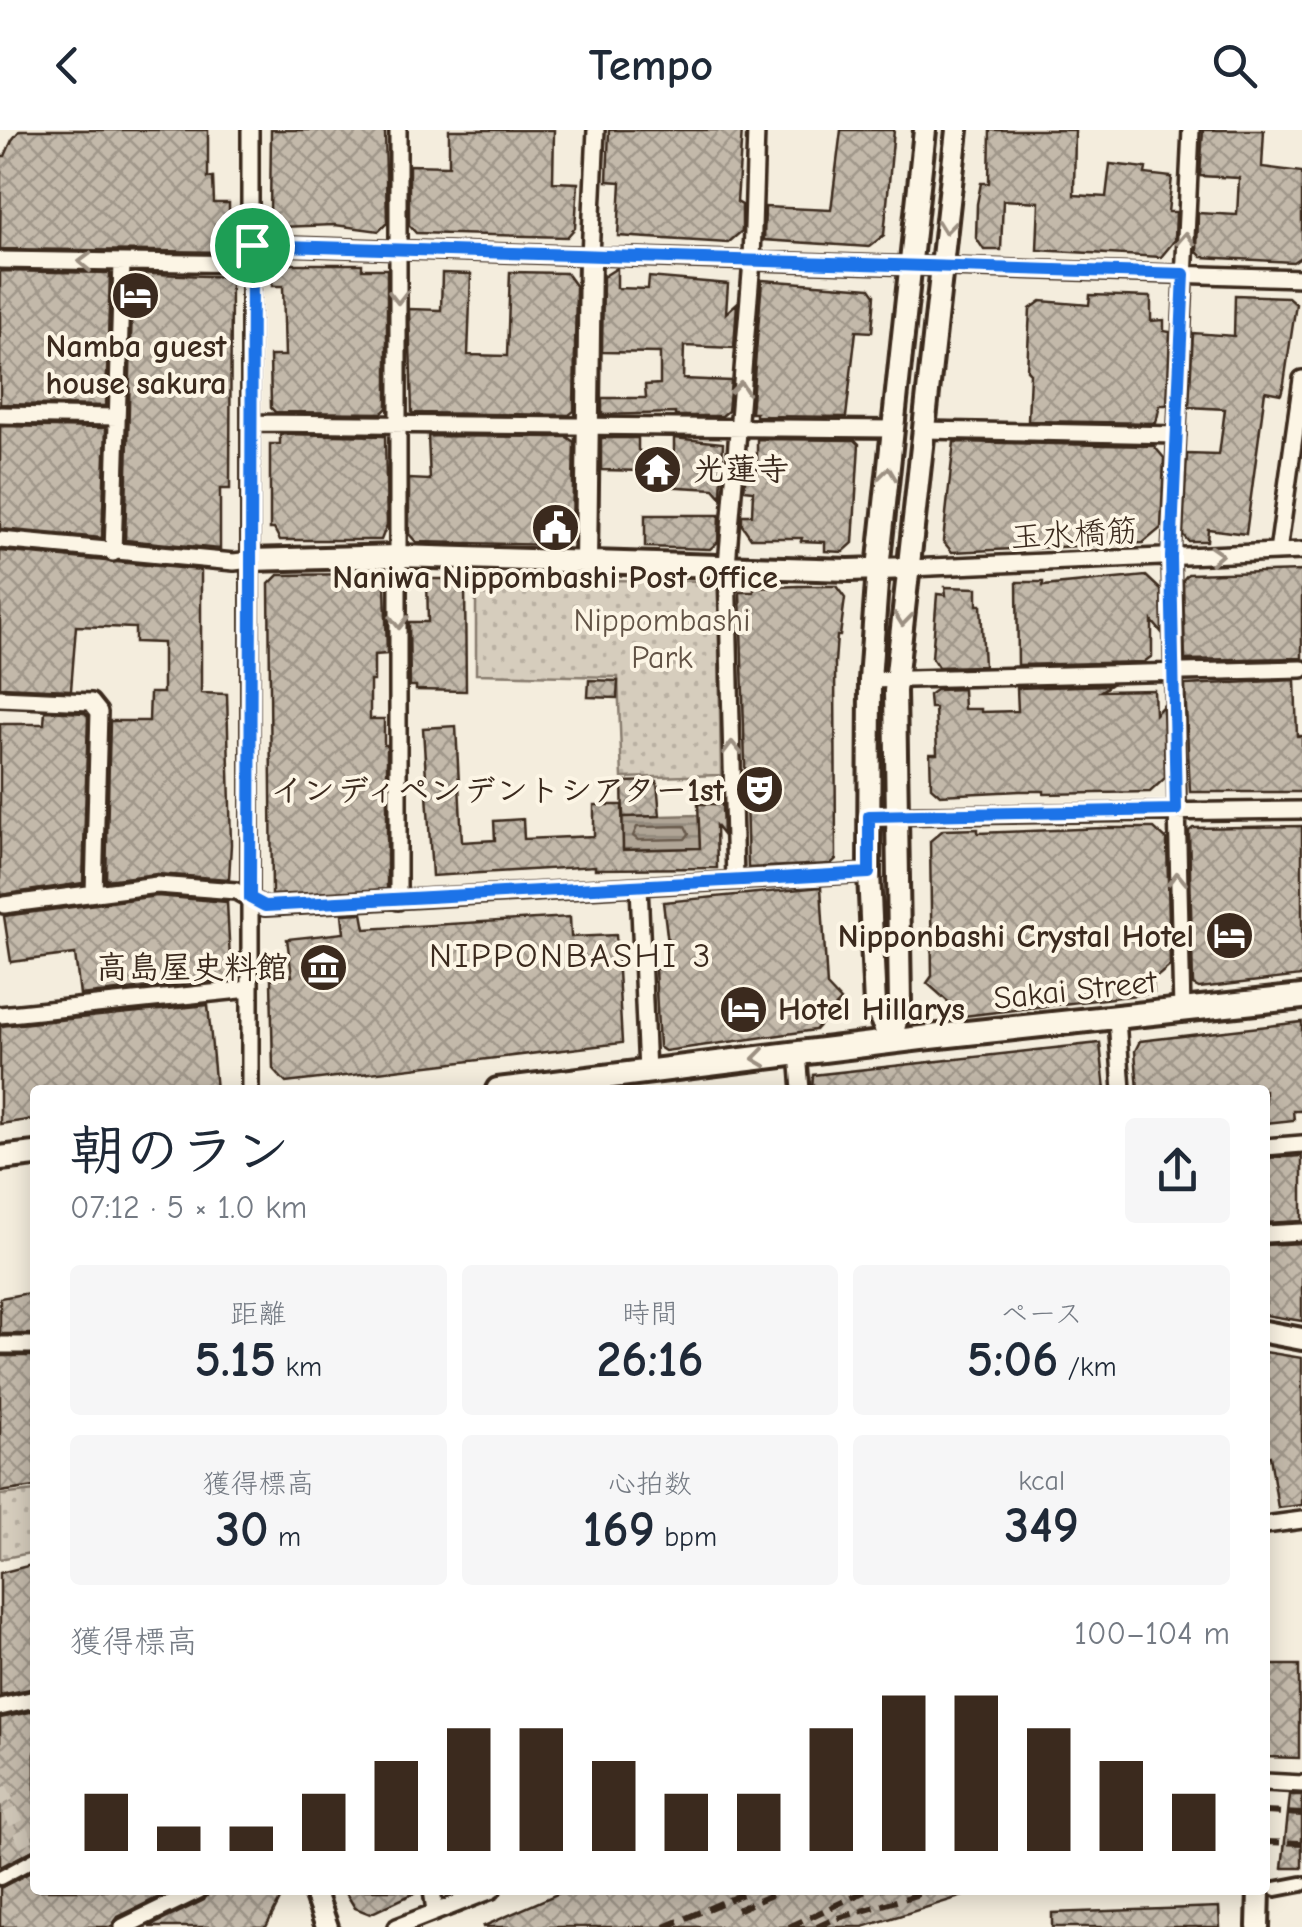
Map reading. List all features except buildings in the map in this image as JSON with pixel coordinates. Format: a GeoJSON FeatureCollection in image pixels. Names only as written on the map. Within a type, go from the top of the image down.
{"type":"FeatureCollection","features":[{"type":"Feature","properties":{"kind":"main road","name":"Sakai Street"},"geometry":{"type":"LineString","coordinates":[[543,1085],[1302,997]]}},
{"type":"Feature","properties":{"kind":"main road"},"geometry":{"type":"LineString","coordinates":[[0,1158],[30,1155]]}},
{"type":"Feature","properties":{"kind":"street"},"geometry":{"type":"LineString","coordinates":[[250,130],[250,1085]]}},
{"type":"Feature","properties":{"kind":"street"},"geometry":{"type":"LineString","coordinates":[[398,130],[398,902]]}},
{"type":"Feature","properties":{"kind":"street"},"geometry":{"type":"LineString","coordinates":[[586,562],[590,256],[596,130]]}},
{"type":"Feature","properties":{"kind":"street"},"geometry":{"type":"LineString","coordinates":[[735,880],[728,565],[752,261],[756,130]]}},
{"type":"Feature","properties":{"kind":"street"},"geometry":{"type":"LineString","coordinates":[[891,1042],[876,1006],[869,873],[870,680],[878,569],[925,130]]}},
{"type":"Feature","properties":{"kind":"street"},"geometry":{"type":"LineString","coordinates":[[891,1042],[900,1004],[896,678],[957,130]]}},
{"type":"Feature","properties":{"kind":"street"},"geometry":{"type":"LineString","coordinates":[[1182,1011],[1171,557],[1190,130]]}},
{"type":"Feature","properties":{"kind":"street"},"geometry":{"type":"LineString","coordinates":[[252,245],[1302,278]]}},
{"type":"Feature","properties":{"kind":"street"},"geometry":{"type":"LineString","coordinates":[[0,260],[252,264]]}},
{"type":"Feature","properties":{"kind":"street"},"geometry":{"type":"LineString","coordinates":[[113,552],[122,263]]}},
{"type":"Feature","properties":{"kind":"street"},"geometry":{"type":"LineString","coordinates":[[1278,552],[1302,379]]}},
{"type":"Feature","properties":{"kind":"street"},"geometry":{"type":"LineString","coordinates":[[0,416],[117,417]]}},
{"type":"Feature","properties":{"kind":"street"},"geometry":{"type":"LineString","coordinates":[[253,423],[893,429]]}},
{"type":"Feature","properties":{"kind":"street"},"geometry":{"type":"LineString","coordinates":[[924,430],[1177,435]]}},
{"type":"Feature","properties":{"kind":"street"},"geometry":{"type":"LineString","coordinates":[[0,540],[234,562],[399,556],[908,568]]}},
{"type":"Feature","properties":{"kind":"street","name":"玉水橋筋"},"geometry":{"type":"LineString","coordinates":[[908,568],[1302,551]]}},
{"type":"Feature","properties":{"kind":"street"},"geometry":{"type":"LineString","coordinates":[[870,680],[1302,669]]}},
{"type":"Feature","properties":{"kind":"street"},"geometry":{"type":"LineString","coordinates":[[0,698],[91,702],[99,712],[94,894]]}},
{"type":"Feature","properties":{"kind":"street"},"geometry":{"type":"LineString","coordinates":[[869,816],[1302,810]]}},
{"type":"Feature","properties":{"kind":"street"},"geometry":{"type":"LineString","coordinates":[[4,905],[157,884],[236,891],[265,906],[398,902],[869,873]]}},
{"type":"Feature","properties":{"kind":"street"},"geometry":{"type":"LineString","coordinates":[[639,886],[647,1072]]}},
{"type":"Feature","properties":{"kind":"street"},"geometry":{"type":"LineString","coordinates":[[0,1016],[250,989]]}},
{"type":"Feature","properties":{"kind":"street"},"geometry":{"type":"LineString","coordinates":[[1117,1019],[1122,1085]]}},
{"type":"Feature","properties":{"kind":"street"},"geometry":{"type":"LineString","coordinates":[[798,1053],[801,1085]]}},
{"type":"Feature","properties":{"kind":"street"},"geometry":{"type":"LineString","coordinates":[[1270,1147],[1302,1144]]}},
{"type":"Feature","properties":{"kind":"street"},"geometry":{"type":"LineString","coordinates":[[1270,1234],[1302,1232]]}},
{"type":"Feature","properties":{"kind":"street"},"geometry":{"type":"LineString","coordinates":[[1270,1333],[1302,1339]]}},
{"type":"Feature","properties":{"kind":"street"},"geometry":{"type":"LineString","coordinates":[[0,1346],[30,1345]]}},
{"type":"Feature","properties":{"kind":"street"},"geometry":{"type":"LineString","coordinates":[[1270,1523],[1302,1520]]}},
{"type":"Feature","properties":{"kind":"street"},"geometry":{"type":"LineString","coordinates":[[0,1708],[30,1700]]}},
{"type":"Feature","properties":{"kind":"street"},"geometry":{"type":"LineString","coordinates":[[1270,1782],[1302,1784]]}},
{"type":"Feature","properties":{"kind":"street"},"geometry":{"type":"LineString","coordinates":[[0,1878],[30,1862]]}},
{"type":"Feature","properties":{"kind":"street"},"geometry":{"type":"LineString","coordinates":[[1270,1889],[1302,1884]]}},
{"type":"Feature","properties":{"kind":"street"},"geometry":{"type":"LineString","coordinates":[[123,1927],[188,1895]]}},
{"type":"Feature","properties":{"kind":"street"},"geometry":{"type":"LineString","coordinates":[[316,1895],[327,1927]]}},
{"type":"Feature","properties":{"kind":"street"},"geometry":{"type":"LineString","coordinates":[[433,1895],[435,1911]]}},
{"type":"Feature","properties":{"kind":"street"},"geometry":{"type":"LineString","coordinates":[[396,1927],[478,1895]]}},
{"type":"Feature","properties":{"kind":"street"},"geometry":{"type":"LineString","coordinates":[[1258,1927],[1266,1895]]}},
{"type":"Feature","properties":{"kind":"green space","name":"Nippombashi Park"},"geometry":{"type":"Polygon","coordinates":[[[476,579],[710,581],[718,590],[721,775],[622,778],[618,677],[476,674],[476,579]]]}},
{"type":"Feature","properties":{"kind":"green space"},"geometry":{"type":"Polygon","coordinates":[[[30,1492],[30,1553],[0,1559],[0,1495],[30,1492]]]}},
{"type":"Feature","properties":{"kind":"water"},"geometry":{"type":"Polygon","coordinates":[[[699,815],[700,848],[623,850],[623,817],[699,815]]]}},
{"type":"Feature","properties":{"kind":"tunnel"},"geometry":{"type":"LineString","coordinates":[[0,1789],[30,1851]]}},
{"type":"Feature","properties":{"kind":"railway"},"geometry":{"type":"LineString","coordinates":[[1270,1812],[1302,1814]]}},
{"type":"Feature","properties":{"kind":"railway"},"geometry":{"type":"LineString","coordinates":[[1270,1842],[1302,1843]]}},
{"type":"Feature","properties":{"kind":"railway"},"geometry":{"type":"LineString","coordinates":[[665,1927],[740,1895]]}},
{"type":"Feature","properties":{"kind":"railway"},"geometry":{"type":"LineString","coordinates":[[737,1910],[772,1895]]}},
{"type":"Feature","properties":{"kind":"railway"},"geometry":{"type":"LineString","coordinates":[[789,1927],[857,1895]]}},
{"type":"Feature","properties":{"kind":"railway"},"geometry":{"type":"LineString","coordinates":[[817,1927],[916,1895]]}},
{"type":"Feature","properties":{"kind":"place","name":"Namba guest house sakura"},"geometry":{"type":"Point","coordinates":[136,296]}},
{"type":"Feature","properties":{"kind":"place","name":"光蓮寺"},"geometry":{"type":"Point","coordinates":[658,469]}},
{"type":"Feature","properties":{"kind":"place","name":"Naniwa Nippombashi Post Office"},"geometry":{"type":"Point","coordinates":[555,527]}},
{"type":"Feature","properties":{"kind":"place","name":"インディペンデントシアター1st"},"geometry":{"type":"Point","coordinates":[759,790]}},
{"type":"Feature","properties":{"kind":"place","name":"Nipponbashi Crystal Hotel"},"geometry":{"type":"Point","coordinates":[1229,936]}},
{"type":"Feature","properties":{"kind":"place","name":"高島屋史料館"},"geometry":{"type":"Point","coordinates":[323,967]}},
{"type":"Feature","properties":{"kind":"place","name":"Hotel Hillarys"},"geometry":{"type":"Point","coordinates":[743,1009]}},
{"type":"Feature","properties":{"kind":"district","name":"NIPPONBASHI 3"},"geometry":{"type":"Point","coordinates":[571,955]}},
{"type":"Feature","properties":{"kind":"route"},"geometry":{"type":"LineString","coordinates":[[252,245],[1184,274],[1171,557],[1176,810],[869,816],[869,873],[398,902],[265,906],[250,898],[252,245]]}}]}
